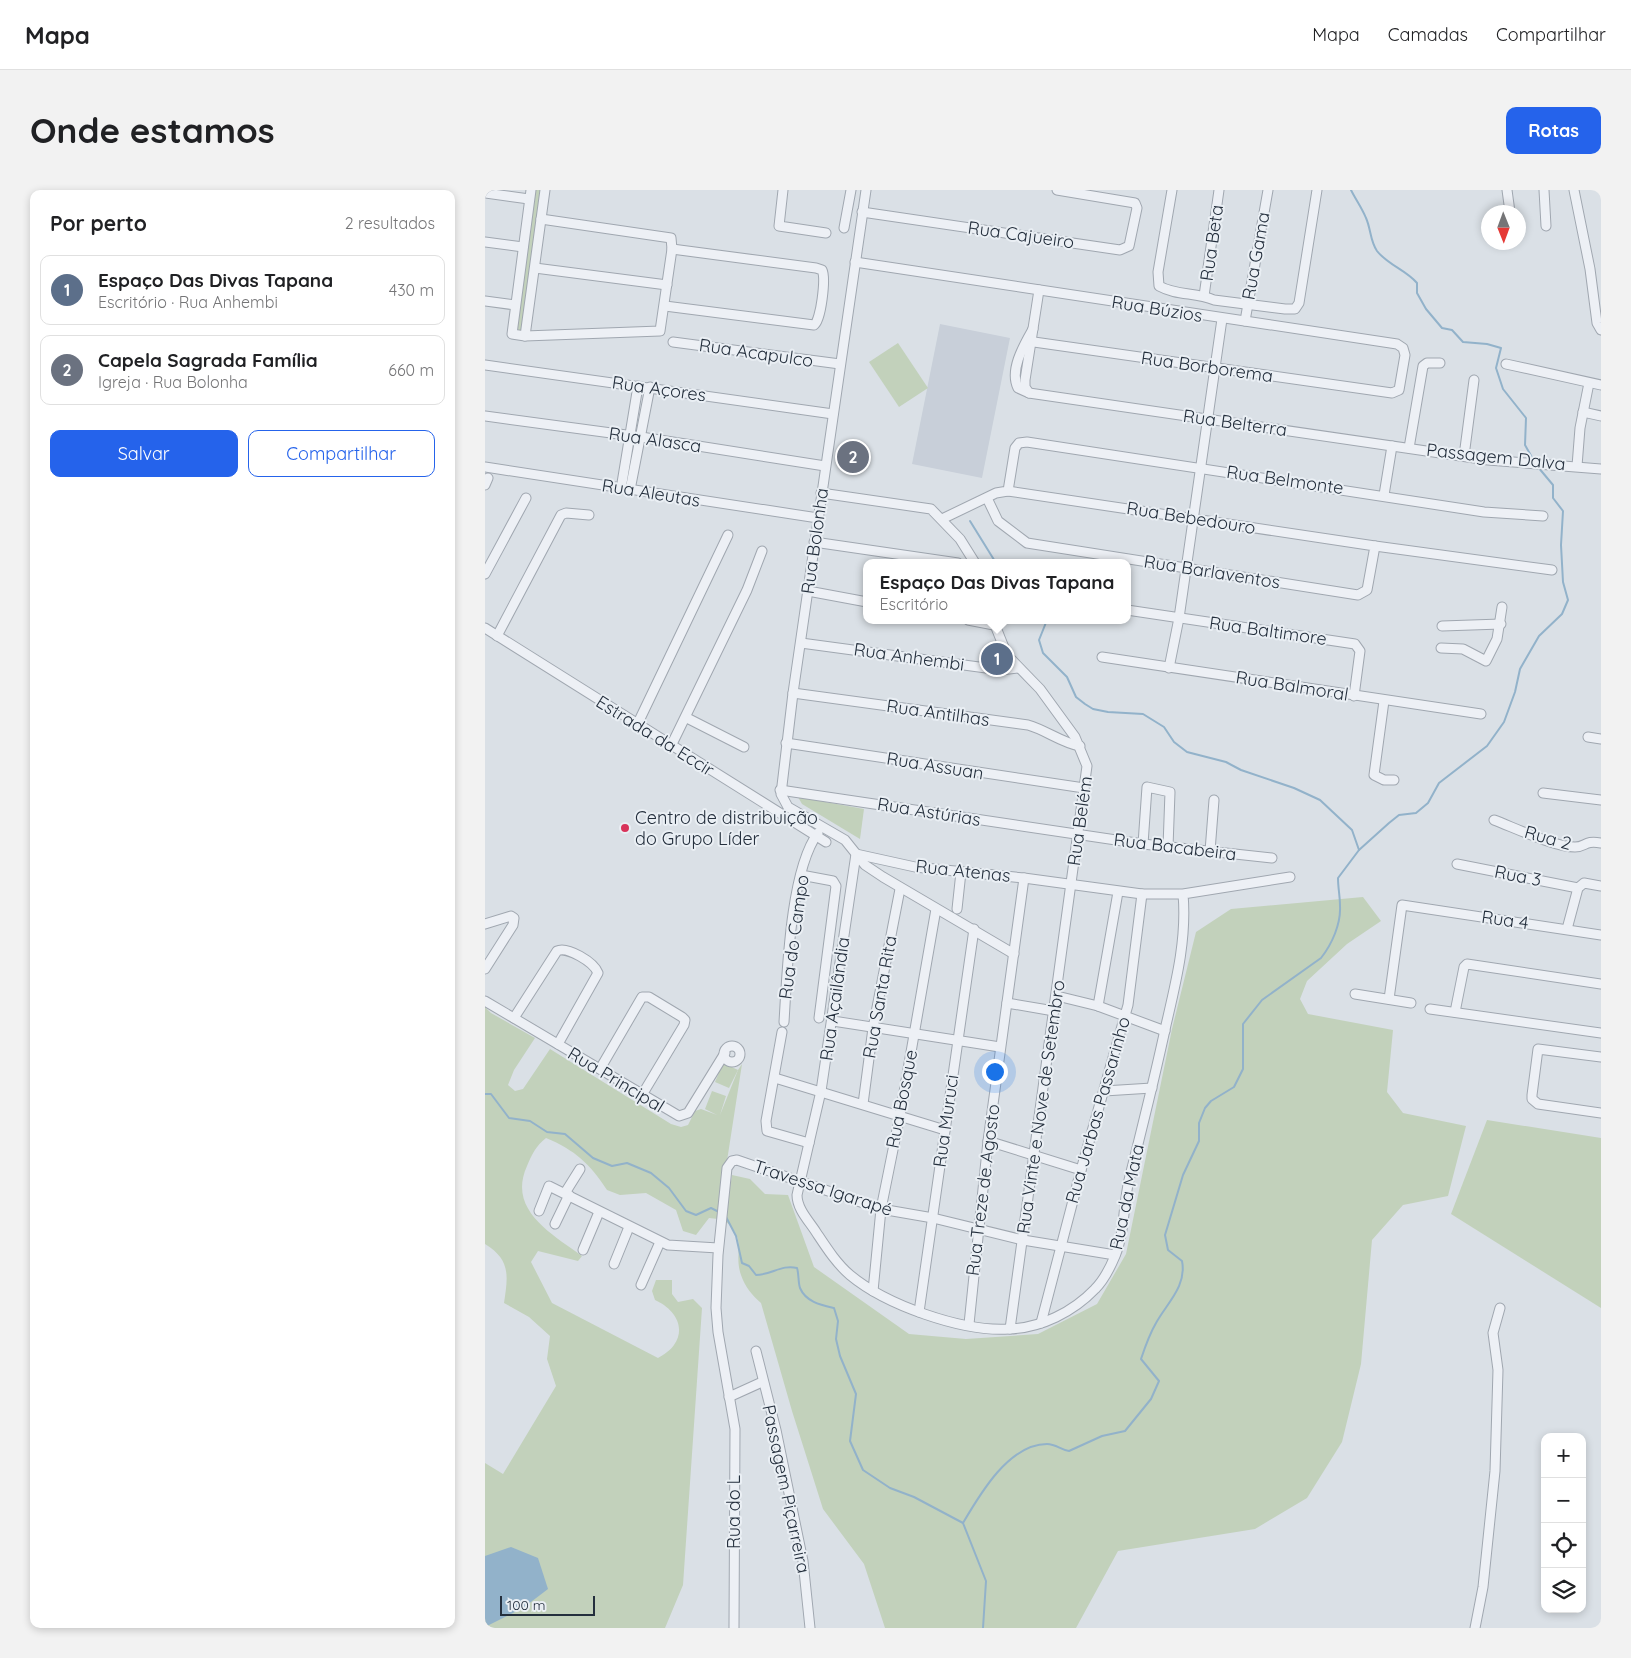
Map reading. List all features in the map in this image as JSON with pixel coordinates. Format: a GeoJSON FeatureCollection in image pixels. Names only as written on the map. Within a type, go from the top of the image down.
{"type":"FeatureCollection","features":[{"type":"Feature","properties":{"kind":"street"},"geometry":{"type":"LineString","coordinates":[[525,336],[545,190]]}},
{"type":"Feature","properties":{"kind":"street"},"geometry":{"type":"LineString","coordinates":[[783,190],[779,226],[826,233]]}},
{"type":"Feature","properties":{"kind":"street"},"geometry":{"type":"LineString","coordinates":[[844,228],[851,190]]}},
{"type":"Feature","properties":{"kind":"street","name":"Rua Bolonha"},"geometry":{"type":"LineString","coordinates":[[823,827],[784,803],[780,790],[821,493],[866,190]]}},
{"type":"Feature","properties":{"kind":"street","name":"Rua Cajueiro"},"geometry":{"type":"LineString","coordinates":[[863,212],[1120,250],[1126,248],[1131,242],[1137,208],[1135,203],[1057,190]]}},
{"type":"Feature","properties":{"kind":"street"},"geometry":{"type":"LineString","coordinates":[[1172,190],[1157,283],[1164,289],[1183,294],[1204,296],[1214,300],[1292,309],[1297,307],[1300,298],[1317,190]]}},
{"type":"Feature","properties":{"kind":"street","name":"Rua Beta"},"geometry":{"type":"LineString","coordinates":[[1204,296],[1219,190]]}},
{"type":"Feature","properties":{"kind":"street","name":"Rua Gama"},"geometry":{"type":"LineString","coordinates":[[1245,321],[1268,190]]}},
{"type":"Feature","properties":{"kind":"street"},"geometry":{"type":"LineString","coordinates":[[1507,190],[1509,205]]}},
{"type":"Feature","properties":{"kind":"street"},"geometry":{"type":"LineString","coordinates":[[1545,190],[1546,226]]}},
{"type":"Feature","properties":{"kind":"street"},"geometry":{"type":"LineString","coordinates":[[1574,190],[1590,269],[1599,327]]}},
{"type":"Feature","properties":{"kind":"street"},"geometry":{"type":"LineString","coordinates":[[485,193],[530,195],[512,332],[515,336],[658,332],[663,323],[672,249],[672,240],[669,236],[541,219]]}},
{"type":"Feature","properties":{"kind":"street"},"geometry":{"type":"LineString","coordinates":[[485,242],[523,247]]}},
{"type":"Feature","properties":{"kind":"street"},"geometry":{"type":"LineString","coordinates":[[665,306],[814,325],[818,322],[824,279],[823,270],[816,268],[672,249]]}},
{"type":"Feature","properties":{"kind":"street","name":"Rua Búzios"},"geometry":{"type":"LineString","coordinates":[[855,262],[1401,346],[1405,355],[1399,390],[1395,393],[1387,392]]}},
{"type":"Feature","properties":{"kind":"street"},"geometry":{"type":"LineString","coordinates":[[535,268],[667,285]]}},
{"type":"Feature","properties":{"kind":"street"},"geometry":{"type":"LineString","coordinates":[[1030,341],[1039,290]]}},
{"type":"Feature","properties":{"kind":"street"},"geometry":{"type":"LineString","coordinates":[[485,301],[515,305]]}},
{"type":"Feature","properties":{"kind":"street"},"geometry":{"type":"LineString","coordinates":[[1169,668],[1179,618],[1222,319]]}},
{"type":"Feature","properties":{"kind":"street","name":"Rua Borborema"},"geometry":{"type":"LineString","coordinates":[[1030,341],[1387,392]]}},
{"type":"Feature","properties":{"kind":"street","name":"Rua Belterra"},"geometry":{"type":"LineString","coordinates":[[1030,341],[1025,380],[1025,387],[1029,393],[1391,446]]}},
{"type":"Feature","properties":{"kind":"street","name":"Rua Acapulco"},"geometry":{"type":"LineString","coordinates":[[673,342],[840,364]]}},
{"type":"Feature","properties":{"kind":"street"},"geometry":{"type":"LineString","coordinates":[[1409,448],[1423,366],[1427,363],[1436,363]]}},
{"type":"Feature","properties":{"kind":"street"},"geometry":{"type":"LineString","coordinates":[[1506,364],[1601,385]]}},
{"type":"Feature","properties":{"kind":"street","name":"Rua Açores"},"geometry":{"type":"LineString","coordinates":[[485,366],[650,387],[833,414]]}},
{"type":"Feature","properties":{"kind":"street"},"geometry":{"type":"LineString","coordinates":[[1464,456],[1473,380]]}},
{"type":"Feature","properties":{"kind":"street"},"geometry":{"type":"LineString","coordinates":[[1577,466],[1583,412],[1589,383]]}},
{"type":"Feature","properties":{"kind":"street"},"geometry":{"type":"LineString","coordinates":[[626,490],[630,435],[638,386]]}},
{"type":"Feature","properties":{"kind":"street"},"geometry":{"type":"LineString","coordinates":[[626,490],[641,437],[650,387]]}},
{"type":"Feature","properties":{"kind":"street"},"geometry":{"type":"LineString","coordinates":[[1583,412],[1601,416]]}},
{"type":"Feature","properties":{"kind":"street","name":"Rua Alasca"},"geometry":{"type":"LineString","coordinates":[[485,416],[630,435],[825,466]]}},
{"type":"Feature","properties":{"kind":"street","name":"Rua Belmonte"},"geometry":{"type":"LineString","coordinates":[[1008,491],[1015,448],[1019,443],[1027,442],[1384,495],[1484,512],[1543,516]]}},
{"type":"Feature","properties":{"kind":"street"},"geometry":{"type":"LineString","coordinates":[[1384,495],[1391,446]]}},
{"type":"Feature","properties":{"kind":"street","name":"Passagem Dalva"},"geometry":{"type":"LineString","coordinates":[[1391,446],[1464,456],[1601,469]]}},
{"type":"Feature","properties":{"kind":"street","name":"Rua Aleutas"},"geometry":{"type":"LineString","coordinates":[[485,467],[818,518]]}},
{"type":"Feature","properties":{"kind":"street"},"geometry":{"type":"LineString","coordinates":[[942,519],[987,498],[1008,491]]}},
{"type":"Feature","properties":{"kind":"street","name":"Rua Bebedouro"},"geometry":{"type":"LineString","coordinates":[[1008,491],[1375,546],[1552,570]]}},
{"type":"Feature","properties":{"kind":"street"},"geometry":{"type":"LineString","coordinates":[[821,493],[931,509],[960,538],[973,559]]}},
{"type":"Feature","properties":{"kind":"street"},"geometry":{"type":"LineString","coordinates":[[485,574],[526,498]]}},
{"type":"Feature","properties":{"kind":"street","name":"Rua Barlaventos"},"geometry":{"type":"LineString","coordinates":[[987,498],[998,521],[1027,544],[1130,559]]}},
{"type":"Feature","properties":{"kind":"street"},"geometry":{"type":"LineString","coordinates":[[497,636],[561,515],[566,513],[589,515]]}},
{"type":"Feature","properties":{"kind":"street"},"geometry":{"type":"LineString","coordinates":[[637,724],[728,535]]}},
{"type":"Feature","properties":{"kind":"street"},"geometry":{"type":"LineString","coordinates":[[814,542],[931,559]]}},
{"type":"Feature","properties":{"kind":"street","name":"Rua Barlaventos"},"geometry":{"type":"LineString","coordinates":[[1131,559],[1358,595],[1367,590],[1375,546]]}},
{"type":"Feature","properties":{"kind":"street"},"geometry":{"type":"LineString","coordinates":[[671,746],[687,718],[747,590],[762,552]]}},
{"type":"Feature","properties":{"kind":"street"},"geometry":{"type":"LineString","coordinates":[[808,591],[863,601]]}},
{"type":"Feature","properties":{"kind":"street"},"geometry":{"type":"LineString","coordinates":[[1441,648],[1463,649],[1485,661],[1487,660],[1497,639],[1501,624],[1502,606]]}},
{"type":"Feature","properties":{"kind":"street","name":"Rua Baltimore"},"geometry":{"type":"LineString","coordinates":[[1131,611],[1355,644],[1360,651],[1354,696]]}},
{"type":"Feature","properties":{"kind":"street"},"geometry":{"type":"LineString","coordinates":[[994,624],[1000,642],[1017,668],[1040,689],[1083,752]]}},
{"type":"Feature","properties":{"kind":"street"},"geometry":{"type":"LineString","coordinates":[[1442,626],[1501,624]]}},
{"type":"Feature","properties":{"kind":"street","name":"Estrada da Eccir"},"geometry":{"type":"LineString","coordinates":[[485,628],[826,842]]}},
{"type":"Feature","properties":{"kind":"street","name":"Rua Anhembi"},"geometry":{"type":"LineString","coordinates":[[801,643],[1001,670],[1017,668]]}},
{"type":"Feature","properties":{"kind":"street","name":"Rua Balmoral"},"geometry":{"type":"LineString","coordinates":[[1102,657],[1384,701],[1481,714]]}},
{"type":"Feature","properties":{"kind":"street","name":"Rua Antilhas"},"geometry":{"type":"LineString","coordinates":[[793,693],[1028,725],[1049,732],[1083,752]]}},
{"type":"Feature","properties":{"kind":"street"},"geometry":{"type":"LineString","coordinates":[[1384,701],[1374,775],[1384,780],[1394,780]]}},
{"type":"Feature","properties":{"kind":"street"},"geometry":{"type":"LineString","coordinates":[[687,718],[744,747]]}},
{"type":"Feature","properties":{"kind":"street"},"geometry":{"type":"LineString","coordinates":[[1588,737],[1601,739]]}},
{"type":"Feature","properties":{"kind":"street","name":"Rua Assuan"},"geometry":{"type":"LineString","coordinates":[[786,743],[1084,788]]}},
{"type":"Feature","properties":{"kind":"street","name":"Rua Belém"},"geometry":{"type":"LineString","coordinates":[[1071,884],[1084,788],[1083,752]]}},
{"type":"Feature","properties":{"kind":"street"},"geometry":{"type":"LineString","coordinates":[[1143,844],[1147,787],[1169,792],[1168,847]]}},
{"type":"Feature","properties":{"kind":"street","name":"Rua Astúrias"},"geometry":{"type":"LineString","coordinates":[[780,790],[1077,834]]}},
{"type":"Feature","properties":{"kind":"street"},"geometry":{"type":"LineString","coordinates":[[1543,794],[1601,800]]}},
{"type":"Feature","properties":{"kind":"street"},"geometry":{"type":"LineString","coordinates":[[1210,851],[1215,800]]}},
{"type":"Feature","properties":{"kind":"street","name":"Rua 2"},"geometry":{"type":"LineString","coordinates":[[1494,820],[1566,846],[1579,847],[1589,841],[1601,843]]}},
{"type":"Feature","properties":{"kind":"street"},"geometry":{"type":"LineString","coordinates":[[823,827],[845,840],[865,865],[900,889],[1014,954]]}},
{"type":"Feature","properties":{"kind":"street","name":"Rua do Campo"},"geometry":{"type":"LineString","coordinates":[[784,1022],[793,916],[801,875],[816,836],[823,827]]}},
{"type":"Feature","properties":{"kind":"street","name":"Rua Bacabeira"},"geometry":{"type":"LineString","coordinates":[[1077,834],[1143,844],[1272,858]]}},
{"type":"Feature","properties":{"kind":"street","name":"Rua Atenas"},"geometry":{"type":"LineString","coordinates":[[856,854],[915,867],[1024,878],[1142,894],[1183,894],[1290,877]]}},
{"type":"Feature","properties":{"kind":"street","name":"Rua Açailândia"},"geometry":{"type":"LineString","coordinates":[[809,1143],[821,1091],[833,1021],[856,854]]}},
{"type":"Feature","properties":{"kind":"street","name":"Rua 3"},"geometry":{"type":"LineString","coordinates":[[1457,864],[1578,888]]}},
{"type":"Feature","properties":{"kind":"street"},"geometry":{"type":"LineString","coordinates":[[957,909],[961,872]]}},
{"type":"Feature","properties":{"kind":"street"},"geometry":{"type":"LineString","coordinates":[[801,875],[833,881],[836,886],[819,1018]]}},
{"type":"Feature","properties":{"kind":"street","name":"Rua Treze de Agosto"},"geometry":{"type":"LineString","coordinates":[[969,1324],[977,1228],[1024,878]]}},
{"type":"Feature","properties":{"kind":"street","name":"Rua Vinte e Nove de Setembro"},"geometry":{"type":"LineString","coordinates":[[1010,1330],[1071,884]]}},
{"type":"Feature","properties":{"kind":"street"},"geometry":{"type":"LineString","coordinates":[[1567,929],[1578,888],[1584,884],[1601,886]]}},
{"type":"Feature","properties":{"kind":"street","name":"Rua Santa Rita"},"geometry":{"type":"LineString","coordinates":[[863,1104],[873,1028],[900,889]]}},
{"type":"Feature","properties":{"kind":"street"},"geometry":{"type":"LineString","coordinates":[[1098,1006],[1118,892]]}},
{"type":"Feature","properties":{"kind":"street","name":"Rua Jarbas Passarinho"},"geometry":{"type":"LineString","coordinates":[[1041,1323],[1131,990],[1142,894]]}},
{"type":"Feature","properties":{"kind":"street","name":"Rua da Mata"},"geometry":{"type":"LineString","coordinates":[[809,1143],[799,1181],[797,1195],[799,1205],[826,1248],[849,1274],[873,1291],[893,1302],[919,1312],[993,1329],[1010,1330],[1041,1323],[1063,1313],[1094,1290],[1103,1280],[1115,1255],[1122,1230],[1129,1181],[1181,960],[1183,894]]}},
{"type":"Feature","properties":{"kind":"street","name":"Rua 4"},"geometry":{"type":"LineString","coordinates":[[1389,999],[1401,907],[1408,905],[1601,935]]}},
{"type":"Feature","properties":{"kind":"street","name":"Rua Bosque"},"geometry":{"type":"LineString","coordinates":[[873,1291],[881,1209],[900,1115],[936,909]]}},
{"type":"Feature","properties":{"kind":"street"},"geometry":{"type":"LineString","coordinates":[[485,924],[513,916],[513,925],[485,969]]}},
{"type":"Feature","properties":{"kind":"street","name":"Rua Muruci"},"geometry":{"type":"LineString","coordinates":[[919,1312],[974,930]]}},
{"type":"Feature","properties":{"kind":"street"},"geometry":{"type":"LineString","coordinates":[[514,1018],[557,950],[566,949],[595,967],[597,976],[558,1044]]}},
{"type":"Feature","properties":{"kind":"street"},"geometry":{"type":"LineString","coordinates":[[1455,1012],[1464,967],[1467,964],[1601,984]]}},
{"type":"Feature","properties":{"kind":"street"},"geometry":{"type":"LineString","coordinates":[[1355,994],[1411,1003]]}},
{"type":"Feature","properties":{"kind":"street"},"geometry":{"type":"LineString","coordinates":[[1057,996],[1098,1006],[1165,1031]]}},
{"type":"Feature","properties":{"kind":"street"},"geometry":{"type":"LineString","coordinates":[[600,1069],[642,997],[649,997],[685,1020],[642,1095]]}},
{"type":"Feature","properties":{"kind":"street","name":"Rua Principal"},"geometry":{"type":"LineString","coordinates":[[485,1001],[674,1115],[683,1116],[688,1113],[725,1053]]}},
{"type":"Feature","properties":{"kind":"street"},"geometry":{"type":"LineString","coordinates":[[1007,1003],[1054,1011]]}},
{"type":"Feature","properties":{"kind":"street"},"geometry":{"type":"LineString","coordinates":[[1431,1009],[1601,1033]]}},
{"type":"Feature","properties":{"kind":"street"},"geometry":{"type":"LineString","coordinates":[[833,1021],[1001,1047]]}},
{"type":"Feature","properties":{"kind":"street"},"geometry":{"type":"LineString","coordinates":[[782,1032],[767,1131],[809,1143]]}},
{"type":"Feature","properties":{"kind":"street"},"geometry":{"type":"LineString","coordinates":[[1601,1057],[1540,1048],[1537,1051],[1532,1095],[1535,1102],[1601,1112]]}},
{"type":"Feature","properties":{"kind":"street"},"geometry":{"type":"LineString","coordinates":[[775,1078],[945,1130]]}},
{"type":"Feature","properties":{"kind":"street"},"geometry":{"type":"LineString","coordinates":[[1104,1091],[1152,1088]]}},
{"type":"Feature","properties":{"kind":"street"},"geometry":{"type":"LineString","coordinates":[[988,1141],[1081,1170]]}},
{"type":"Feature","properties":{"kind":"street","name":"Travessa Igarapé"},"geometry":{"type":"LineString","coordinates":[[719,1248],[727,1168],[731,1161],[737,1160],[881,1209],[933,1218],[1023,1240],[1115,1255]]}},
{"type":"Feature","properties":{"kind":"street"},"geometry":{"type":"LineString","coordinates":[[555,1224],[580,1169]]}},
{"type":"Feature","properties":{"kind":"street"},"geometry":{"type":"LineString","coordinates":[[539,1211],[549,1186],[660,1242],[675,1246],[719,1248],[716,1308],[729,1397],[762,1382]]}},
{"type":"Feature","properties":{"kind":"street"},"geometry":{"type":"LineString","coordinates":[[583,1250],[599,1212]]}},
{"type":"Feature","properties":{"kind":"street"},"geometry":{"type":"LineString","coordinates":[[614,1264],[629,1227]]}},
{"type":"Feature","properties":{"kind":"street"},"geometry":{"type":"LineString","coordinates":[[641,1285],[660,1242]]}},
{"type":"Feature","properties":{"kind":"street"},"geometry":{"type":"LineString","coordinates":[[1475,1628],[1483,1587],[1495,1471],[1498,1370],[1493,1333],[1500,1308]]}},
{"type":"Feature","properties":{"kind":"street","name":"Passagem Piçarreira"},"geometry":{"type":"LineString","coordinates":[[756,1351],[762,1382],[771,1411],[803,1561],[810,1628]]}},
{"type":"Feature","properties":{"kind":"street","name":"Rua do L"},"geometry":{"type":"LineString","coordinates":[[729,1397],[735,1429],[734,1628]]}},
{"type":"Feature","properties":{"kind":"shaded area"},"geometry":{"type":"Polygon","coordinates":[[[940,324],[1010,338],[982,478],[912,464],[940,324]]]}},
{"type":"Feature","properties":{"kind":"green space"},"geometry":{"type":"Polygon","coordinates":[[[534,190],[542,190],[522,331],[520,332],[515,330],[534,190]]]}},
{"type":"Feature","properties":{"kind":"green space"},"geometry":{"type":"Polygon","coordinates":[[[898,343],[928,388],[899,407],[869,362],[898,343]]]}},
{"type":"Feature","properties":{"kind":"green space"},"geometry":{"type":"Polygon","coordinates":[[[798,797],[864,809],[860,839],[802,804],[798,797]]]}},
{"type":"Feature","properties":{"kind":"green space"},"geometry":{"type":"Polygon","coordinates":[[[1363,897],[1381,921],[1347,944],[1307,981],[1300,999],[1308,1014],[1393,1030],[1387,1092],[1403,1113],[1466,1126],[1448,1196],[1403,1205],[1372,1240],[1361,1364],[1342,1442],[1307,1498],[1255,1529],[1118,1551],[1076,1628],[885,1628],[864,1564],[823,1509],[761,1303],[749,1290],[741,1275],[738,1240],[732,1228],[725,1221],[732,1175],[750,1179],[765,1194],[788,1195],[814,1267],[909,1334],[966,1339],[1038,1334],[1097,1304],[1126,1254],[1172,1029],[1196,932],[1231,909],[1363,897]]]}},
{"type":"Feature","properties":{"kind":"green space"},"geometry":{"type":"Polygon","coordinates":[[[485,1007],[491,1013],[535,1038],[514,1070],[508,1085],[515,1091],[523,1089],[550,1049],[671,1124],[681,1127],[688,1125],[695,1111],[701,1109],[717,1115],[705,1109],[712,1091],[726,1096],[720,1115],[742,1064],[718,1219],[709,1218],[696,1235],[683,1231],[676,1210],[646,1193],[620,1195],[607,1190],[588,1165],[574,1153],[546,1138],[533,1154],[522,1182],[523,1196],[528,1208],[536,1219],[558,1239],[582,1256],[578,1261],[538,1251],[531,1262],[552,1303],[658,1358],[673,1347],[678,1338],[679,1331],[676,1318],[662,1303],[655,1300],[652,1291],[656,1280],[672,1280],[672,1294],[678,1302],[693,1299],[702,1308],[683,1585],[665,1628],[485,1628],[485,1463],[503,1474],[556,1386],[547,1359],[550,1336],[529,1317],[504,1303],[506,1269],[499,1256],[485,1244],[485,1007]]]}},
{"type":"Feature","properties":{"kind":"green space"},"geometry":{"type":"Polygon","coordinates":[[[723,1063],[738,1070],[729,1088],[715,1082],[723,1063]]]}},
{"type":"Feature","properties":{"kind":"green space"},"geometry":{"type":"Polygon","coordinates":[[[1487,1120],[1601,1138],[1601,1308],[1451,1214],[1487,1120]]]}},
{"type":"Feature","properties":{"kind":"water"},"geometry":{"type":"Polygon","coordinates":[[[511,1547],[538,1558],[548,1589],[523,1608],[485,1627],[485,1556],[511,1547]]]}},
{"type":"Feature","properties":{"kind":"waterway"},"geometry":{"type":"LineString","coordinates":[[1351,190],[1366,218],[1377,251],[1417,283],[1417,293],[1426,309],[1442,328],[1452,330],[1463,342],[1487,344],[1501,348],[1496,368],[1503,389],[1526,418],[1525,445],[1534,461]]}},
{"type":"Feature","properties":{"kind":"waterway"},"geometry":{"type":"LineString","coordinates":[[963,1523],[987,1485],[1008,1461],[1020,1452],[1033,1446],[1047,1444],[1069,1451],[1102,1436],[1125,1431],[1151,1399],[1159,1381],[1141,1359],[1147,1341],[1160,1316],[1179,1286],[1183,1270],[1182,1261],[1168,1250],[1165,1235],[1183,1175],[1199,1141],[1199,1123],[1205,1108],[1211,1101],[1234,1087],[1243,1069],[1243,1024],[1262,1000],[1321,958],[1335,934],[1339,920],[1338,878],[1359,850],[1399,815],[1416,813],[1428,803],[1439,783],[1487,746],[1504,722],[1515,692],[1520,669],[1539,636],[1562,614],[1568,600],[1563,582],[1561,545],[1563,511],[1553,498],[1553,485],[1538,467]]}},
{"type":"Feature","properties":{"kind":"waterway"},"geometry":{"type":"LineString","coordinates":[[970,521],[994,559]]}},
{"type":"Feature","properties":{"kind":"waterway"},"geometry":{"type":"LineString","coordinates":[[1045,624],[1039,640],[1043,653],[1067,677],[1076,697],[1085,704],[1093,709],[1108,712],[1143,714],[1164,727],[1174,742],[1187,752],[1226,762],[1241,770],[1294,788],[1320,800],[1352,830],[1359,850]]}},
{"type":"Feature","properties":{"kind":"waterway"},"geometry":{"type":"LineString","coordinates":[[485,1094],[491,1094],[509,1118],[530,1121],[547,1132],[565,1134],[593,1158],[612,1166],[627,1163],[651,1173],[669,1188],[686,1211],[696,1215],[711,1208],[719,1212]]}},
{"type":"Feature","properties":{"kind":"waterway"},"geometry":{"type":"LineString","coordinates":[[725,1215],[736,1236],[742,1263],[749,1266],[756,1275],[786,1267],[797,1268],[800,1288],[806,1297],[824,1306],[834,1308],[838,1321],[836,1339],[840,1356],[856,1394],[850,1441],[863,1470],[890,1488],[914,1497],[963,1523],[986,1581],[983,1628]]}},
{"type":"Feature","properties":{"kind":"place","name":"Capela Sagrada Família"},"geometry":{"type":"Point","coordinates":[853,457]}},
{"type":"Feature","properties":{"kind":"place","name":"Espaço Das Divas Tapana"},"geometry":{"type":"Point","coordinates":[997,659]}},
{"type":"Feature","properties":{"kind":"place","name":"Centro de distribuição do Grupo Líder"},"geometry":{"type":"Point","coordinates":[625,828]}}]}
